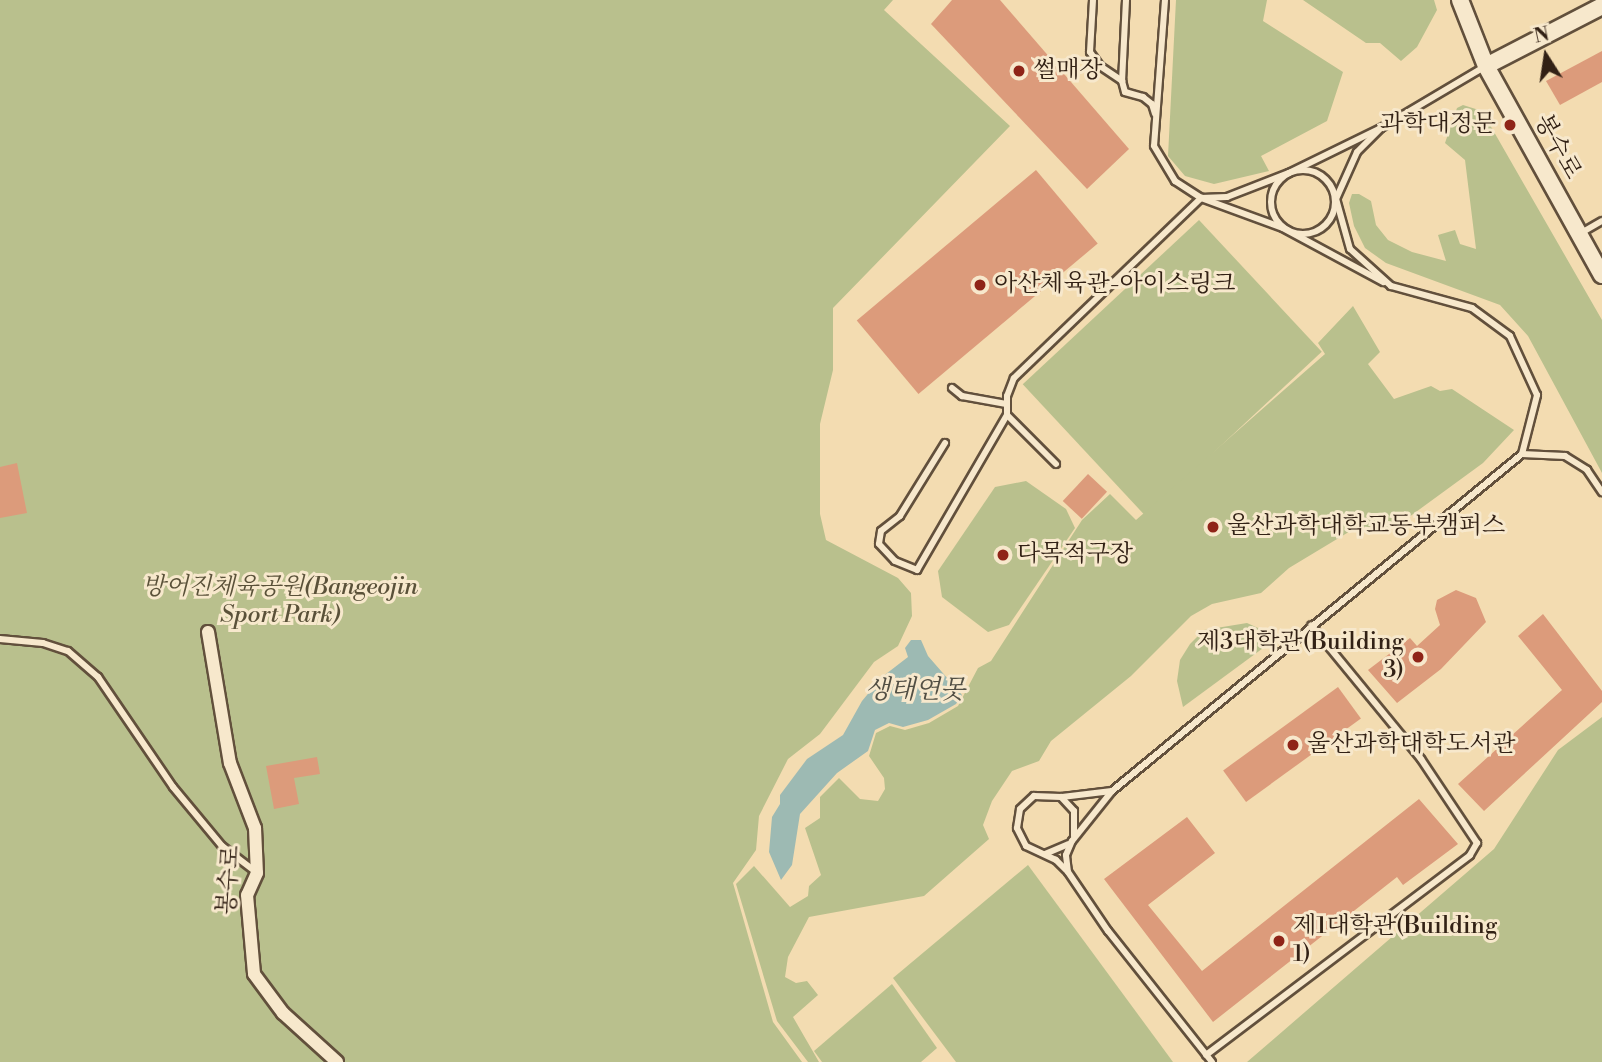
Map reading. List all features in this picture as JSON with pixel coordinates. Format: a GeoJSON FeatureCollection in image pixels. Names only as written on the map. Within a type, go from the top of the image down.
{"type":"FeatureCollection","features":[{"type":"Feature","properties":{"kind":"main road","name":"봉수로"},"geometry":{"type":"LineString","coordinates":[[1460,0],[1486,66],[1602,275]]}},
{"type":"Feature","properties":{"kind":"main road"},"geometry":{"type":"LineString","coordinates":[[1486,66],[1602,6]]}},
{"type":"Feature","properties":{"kind":"street","name":"봉수로"},"geometry":{"type":"LineString","coordinates":[[208,632],[230,763],[255,828],[257,873],[247,895],[254,974],[283,1013],[337,1062]]}},
{"type":"Feature","properties":{"kind":"lane"},"geometry":{"type":"LineString","coordinates":[[1093,0],[1090,52],[1100,66],[1122,81]]}},
{"type":"Feature","properties":{"kind":"lane"},"geometry":{"type":"LineString","coordinates":[[1126,0],[1122,81],[1125,92],[1152,104],[1156,119]]}},
{"type":"Feature","properties":{"kind":"lane"},"geometry":{"type":"LineString","coordinates":[[1045,854],[1055,853],[1072,841],[1112,791],[1522,454],[1537,395],[1510,336],[1472,308],[1391,286],[1283,228],[1201,198],[1175,181],[1154,146],[1165,0]]}},
{"type":"Feature","properties":{"kind":"lane"},"geometry":{"type":"LineString","coordinates":[[945,443],[900,516],[881,531],[879,544],[895,561],[917,570],[1007,415],[1006,404],[1014,378],[1201,198],[1227,197],[1289,173],[1381,128],[1486,66]]}},
{"type":"Feature","properties":{"kind":"lane"},"geometry":{"type":"LineString","coordinates":[[1381,128],[1357,152],[1336,200],[1331,220],[1314,233],[1292,233],[1283,228],[1275,219],[1271,199],[1274,188],[1289,173],[1310,170],[1320,174],[1336,200],[1350,249],[1391,286]]}},
{"type":"Feature","properties":{"kind":"lane"},"geometry":{"type":"LineString","coordinates":[[1579,234],[1602,221]]}},
{"type":"Feature","properties":{"kind":"lane"},"geometry":{"type":"LineString","coordinates":[[952,388],[962,396],[1006,404]]}},
{"type":"Feature","properties":{"kind":"lane"},"geometry":{"type":"LineString","coordinates":[[1007,415],[1056,464]]}},
{"type":"Feature","properties":{"kind":"lane"},"geometry":{"type":"LineString","coordinates":[[1522,454],[1564,456],[1587,470],[1602,492]]}},
{"type":"Feature","properties":{"kind":"lane"},"geometry":{"type":"LineString","coordinates":[[1206,1055],[1470,855],[1477,843],[1421,759],[1311,625]]}},
{"type":"Feature","properties":{"kind":"lane"},"geometry":{"type":"LineString","coordinates":[[0,639],[43,643],[68,651],[98,677],[173,787],[222,846],[257,873]]}},
{"type":"Feature","properties":{"kind":"lane"},"geometry":{"type":"LineString","coordinates":[[1112,791],[1061,797],[1034,796],[1017,818],[1026,846],[1045,854],[1068,872],[1108,931],[1212,1062]]}},
{"type":"Feature","properties":{"kind":"lane"},"geometry":{"type":"LineString","coordinates":[[1061,797],[1077,821],[1066,855],[1068,872]]}},
{"type":"Feature","properties":{"kind":"green space","name":"방어진체육공원(Bangeojin Sport Park)"},"geometry":{"type":"Polygon","coordinates":[[[0,0],[893,0],[884,10],[1010,126],[833,308],[833,370],[820,424],[820,514],[826,540],[898,578],[911,593],[912,616],[898,646],[874,662],[820,734],[788,759],[759,816],[756,850],[733,883],[773,1022],[802,1062],[0,1062],[0,0]]]}},
{"type":"Feature","properties":{"kind":"green space"},"geometry":{"type":"Polygon","coordinates":[[[1176,0],[1267,0],[1263,21],[1343,72],[1327,121],[1261,156],[1269,171],[1214,184],[1185,176],[1168,156],[1176,0]]]}},
{"type":"Feature","properties":{"kind":"green space"},"geometry":{"type":"Polygon","coordinates":[[[1303,0],[1434,0],[1437,10],[1417,47],[1401,61],[1380,43],[1366,43],[1303,0]]]}},
{"type":"Feature","properties":{"kind":"green space"},"geometry":{"type":"Polygon","coordinates":[[[1463,105],[1482,111],[1602,320],[1602,473],[1528,336],[1500,305],[1386,263],[1365,248],[1354,226],[1349,203],[1352,194],[1359,194],[1371,201],[1376,225],[1388,240],[1412,252],[1446,261],[1438,235],[1455,230],[1460,244],[1476,249],[1465,160],[1445,143],[1457,108],[1463,105]]]}},
{"type":"Feature","properties":{"kind":"green space"},"geometry":{"type":"Polygon","coordinates":[[[1199,220],[1322,352],[1146,516],[1023,384],[1199,220]]]}},
{"type":"Feature","properties":{"kind":"green space"},"geometry":{"type":"Polygon","coordinates":[[[1353,306],[1380,352],[1368,364],[1394,399],[1431,386],[1440,391],[1452,389],[1514,430],[1483,463],[1394,528],[1357,527],[1289,568],[1261,593],[1212,604],[1191,616],[1131,676],[1051,741],[1039,761],[1012,771],[992,801],[983,825],[989,839],[924,896],[809,917],[788,957],[785,977],[796,983],[807,981],[818,995],[793,1017],[819,1062],[808,1062],[777,1021],[736,884],[754,866],[790,907],[808,896],[809,886],[821,875],[805,828],[820,818],[820,797],[839,778],[860,799],[878,801],[885,789],[884,778],[869,756],[876,733],[890,726],[905,730],[929,723],[958,706],[978,668],[991,661],[1082,520],[1110,494],[1136,520],[1325,354],[1318,343],[1353,306]]]}},
{"type":"Feature","properties":{"kind":"green space","name":"다목적구장"},"geometry":{"type":"Polygon","coordinates":[[[1026,481],[1066,509],[1075,528],[1009,625],[988,632],[942,597],[938,571],[995,487],[1026,481]]]}},
{"type":"Feature","properties":{"kind":"green space"},"geometry":{"type":"Polygon","coordinates":[[[1247,623],[1278,637],[1183,707],[1177,681],[1180,660],[1190,644],[1204,630],[1247,623]]]}},
{"type":"Feature","properties":{"kind":"green space"},"geometry":{"type":"Polygon","coordinates":[[[1602,717],[1602,1062],[1247,1062],[1494,849],[1558,750],[1602,717]]]}},
{"type":"Feature","properties":{"kind":"green space"},"geometry":{"type":"Polygon","coordinates":[[[1028,865],[1173,1062],[956,1062],[893,978],[1028,865]]]}},
{"type":"Feature","properties":{"kind":"green space"},"geometry":{"type":"Polygon","coordinates":[[[892,984],[937,1048],[921,1062],[822,1062],[814,1051],[892,984]]]}},
{"type":"Feature","properties":{"kind":"water","name":"생태연못"},"geometry":{"type":"Polygon","coordinates":[[[911,640],[921,640],[928,656],[962,695],[956,704],[928,720],[903,727],[889,723],[875,730],[868,751],[837,773],[800,814],[792,865],[781,880],[769,852],[772,817],[780,804],[780,795],[807,759],[843,735],[862,701],[882,677],[908,657],[905,648],[911,640]]]}},
{"type":"Feature","properties":{"kind":"building","name":"썰매장"},"geometry":{"type":"Polygon","coordinates":[[[952,0],[1000,0],[1129,149],[1087,189],[931,24],[952,0]]]}},
{"type":"Feature","properties":{"kind":"building"},"geometry":{"type":"Polygon","coordinates":[[[1602,51],[1602,82],[1560,105],[1546,81],[1602,51]]]}},
{"type":"Feature","properties":{"kind":"building","name":"아산체육관-아이스링크"},"geometry":{"type":"Polygon","coordinates":[[[1036,170],[1098,244],[918,394],[857,320],[1036,170]]]}},
{"type":"Feature","properties":{"kind":"building"},"geometry":{"type":"Polygon","coordinates":[[[17,463],[27,513],[0,518],[0,467],[17,463]]]}},
{"type":"Feature","properties":{"kind":"building"},"geometry":{"type":"Polygon","coordinates":[[[1088,474],[1107,492],[1082,519],[1063,501],[1088,474]]]}},
{"type":"Feature","properties":{"kind":"building","name":"제3대학관(Building 3)"},"geometry":{"type":"Polygon","coordinates":[[[1456,590],[1476,598],[1486,622],[1441,669],[1397,703],[1368,670],[1410,638],[1417,646],[1440,625],[1435,609],[1437,600],[1456,590]]]}},
{"type":"Feature","properties":{"kind":"building"},"geometry":{"type":"Polygon","coordinates":[[[1543,614],[1602,691],[1602,702],[1484,811],[1458,784],[1562,690],[1518,636],[1543,614]]]}},
{"type":"Feature","properties":{"kind":"building","name":"울산과학대학도서관"},"geometry":{"type":"Polygon","coordinates":[[[1338,687],[1361,719],[1246,802],[1223,770],[1338,687]]]}},
{"type":"Feature","properties":{"kind":"building"},"geometry":{"type":"Polygon","coordinates":[[[317,757],[320,774],[294,778],[299,804],[274,809],[266,766],[317,757]]]}},
{"type":"Feature","properties":{"kind":"building","name":"제1대학관(Building 1)"},"geometry":{"type":"Polygon","coordinates":[[[1419,799],[1458,844],[1403,885],[1397,877],[1213,1022],[1104,879],[1187,817],[1215,853],[1148,905],[1202,971],[1419,799]]]}},
{"type":"Feature","properties":{"kind":"place","name":"썰매장"},"geometry":{"type":"Point","coordinates":[1019,71]}},
{"type":"Feature","properties":{"kind":"place","name":"과학대정문"},"geometry":{"type":"Point","coordinates":[1510,125]}},
{"type":"Feature","properties":{"kind":"place","name":"아산체육관-아이스링크"},"geometry":{"type":"Point","coordinates":[980,285]}},
{"type":"Feature","properties":{"kind":"place","name":"울산과학대학교동부캠퍼스"},"geometry":{"type":"Point","coordinates":[1213,527]}},
{"type":"Feature","properties":{"kind":"place","name":"다목적구장"},"geometry":{"type":"Point","coordinates":[1003,555]}},
{"type":"Feature","properties":{"kind":"place","name":"제3대학관(Building 3)"},"geometry":{"type":"Point","coordinates":[1418,657]}},
{"type":"Feature","properties":{"kind":"place","name":"울산과학대학도서관"},"geometry":{"type":"Point","coordinates":[1293,745]}},
{"type":"Feature","properties":{"kind":"place","name":"제1대학관(Building 1)"},"geometry":{"type":"Point","coordinates":[1279,941]}}]}
